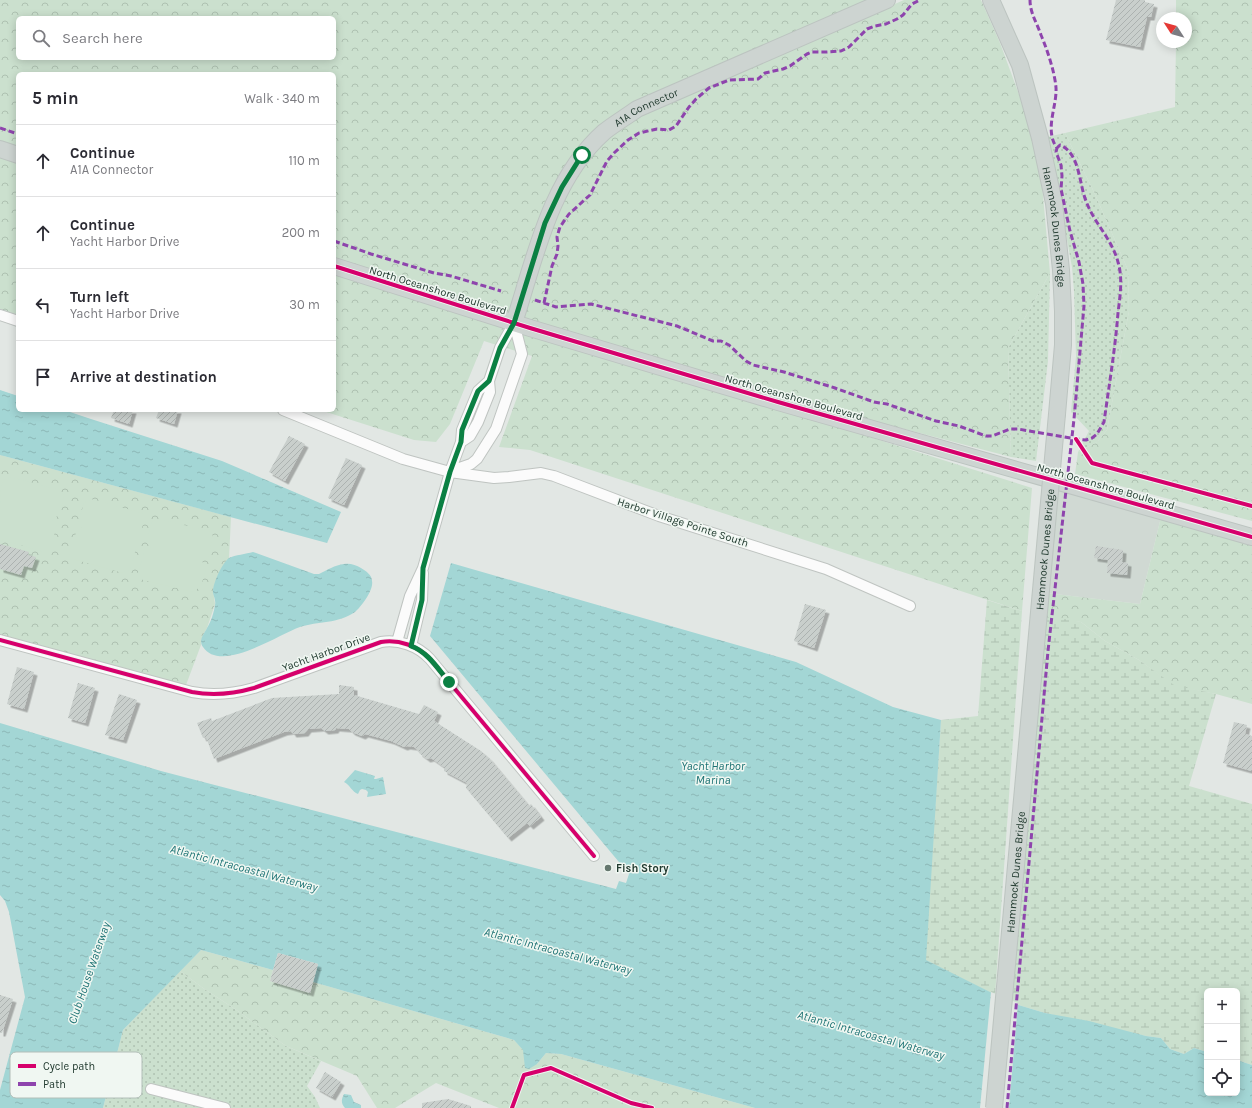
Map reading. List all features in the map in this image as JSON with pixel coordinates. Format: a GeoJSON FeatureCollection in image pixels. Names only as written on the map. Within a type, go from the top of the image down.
{"type":"FeatureCollection","features":[{"type":"Feature","properties":{"kind":"main road","name":"A1A Connector"},"geometry":{"type":"LineString","coordinates":[[514,323],[545,223],[562,187],[582,155],[604,132],[637,109],[887,0]]}},
{"type":"Feature","properties":{"kind":"main road","name":"Hammock Dunes Bridge"},"geometry":{"type":"LineString","coordinates":[[991,0],[1020,65],[1040,138],[1054,204],[1064,311],[1063,345],[1057,414],[994,1108]]}},
{"type":"Feature","properties":{"kind":"main road"},"geometry":{"type":"LineString","coordinates":[[0,149],[16,154]]}},
{"type":"Feature","properties":{"kind":"main road","name":"North Oceanshore Boulevard"},"geometry":{"type":"LineString","coordinates":[[336,267],[514,323],[785,404],[1252,537]]}},
{"type":"Feature","properties":{"kind":"street"},"geometry":{"type":"LineString","coordinates":[[0,315],[16,320]]}},
{"type":"Feature","properties":{"kind":"street"},"geometry":{"type":"LineString","coordinates":[[461,442],[470,436],[478,422],[490,392],[489,381],[500,348],[514,323]]}},
{"type":"Feature","properties":{"kind":"street"},"geometry":{"type":"LineString","coordinates":[[450,472],[471,464],[477,459],[496,429],[522,354],[514,323]]}},
{"type":"Feature","properties":{"kind":"street"},"geometry":{"type":"LineString","coordinates":[[397,642],[410,596],[423,568],[450,472],[461,442],[462,430],[478,391],[489,381]]}},
{"type":"Feature","properties":{"kind":"street"},"geometry":{"type":"LineString","coordinates":[[490,392],[508,397]]}},
{"type":"Feature","properties":{"kind":"street","name":"Harbor Village Pointe South"},"geometry":{"type":"LineString","coordinates":[[288,412],[403,459],[450,472],[494,478],[534,473],[548,474],[659,516],[826,569],[910,606]]}},
{"type":"Feature","properties":{"kind":"street"},"geometry":{"type":"LineString","coordinates":[[478,422],[496,429]]}},
{"type":"Feature","properties":{"kind":"street"},"geometry":{"type":"LineString","coordinates":[[411,646],[422,600],[423,568]]}},
{"type":"Feature","properties":{"kind":"street","name":"Yacht Harbor Drive"},"geometry":{"type":"LineString","coordinates":[[0,640],[192,692],[219,694],[233,693],[254,688],[381,642],[397,642],[411,646],[421,651],[430,659],[594,856]]}},
{"type":"Feature","properties":{"kind":"street"},"geometry":{"type":"LineString","coordinates":[[151,1089],[225,1108]]}},
{"type":"Feature","properties":{"kind":"shaded area"},"geometry":{"type":"Polygon","coordinates":[[[1057,487],[1161,517],[1140,604],[1046,593],[1057,487]]]}},
{"type":"Feature","properties":{"kind":"green space"},"geometry":{"type":"Polygon","coordinates":[[[0,0],[871,0],[634,104],[577,152],[510,316],[336,261],[336,72],[16,72],[16,148],[0,142],[0,0]]]}},
{"type":"Feature","properties":{"kind":"green space"},"geometry":{"type":"Polygon","coordinates":[[[904,0],[981,0],[1000,43],[1024,108],[1034,145],[1042,185],[1050,273],[1008,348],[1011,457],[779,396],[522,320],[553,223],[576,178],[590,157],[608,138],[640,115],[904,0]]]}},
{"type":"Feature","properties":{"kind":"green space"},"geometry":{"type":"Polygon","coordinates":[[[1176,0],[1252,0],[1252,521],[1075,474],[1078,452],[1097,442],[1107,430],[1129,311],[1128,270],[1094,192],[1065,133],[1175,107],[1176,48],[1192,48],[1192,12],[1176,12],[1176,0]]]}},
{"type":"Feature","properties":{"kind":"green space"},"geometry":{"type":"Polygon","coordinates":[[[1065,133],[1094,192],[1128,270],[1129,311],[1107,430],[1097,442],[1078,452],[1089,431],[1071,412],[1076,356],[1072,267],[1047,137],[1065,133]]]}},
{"type":"Feature","properties":{"kind":"green space"},"geometry":{"type":"Polygon","coordinates":[[[0,155],[16,160],[16,314],[0,309],[0,155]]]}},
{"type":"Feature","properties":{"kind":"green space"},"geometry":{"type":"Polygon","coordinates":[[[336,273],[1032,488],[1022,611],[530,450],[499,447],[532,356],[484,341],[450,424],[436,442],[414,440],[326,412],[336,412],[336,273]]]}},
{"type":"Feature","properties":{"kind":"green space"},"geometry":{"type":"Polygon","coordinates":[[[1050,273],[1048,361],[1036,461],[1011,457],[1008,348],[1050,273]]]}},
{"type":"Feature","properties":{"kind":"green space"},"geometry":{"type":"Polygon","coordinates":[[[0,455],[231,517],[229,559],[220,571],[213,590],[215,604],[183,693],[0,643],[0,455]]]}},
{"type":"Feature","properties":{"kind":"green space"},"geometry":{"type":"Polygon","coordinates":[[[10,477],[60,490],[64,495],[60,514],[52,520],[57,526],[50,547],[44,552],[0,539],[1,487],[3,481],[10,477]]]}},
{"type":"Feature","properties":{"kind":"green space"},"geometry":{"type":"Polygon","coordinates":[[[91,499],[142,513],[145,517],[139,538],[132,543],[136,549],[130,569],[123,573],[73,559],[69,554],[76,533],[82,529],[78,523],[84,503],[91,499]]]}},
{"type":"Feature","properties":{"kind":"green space"},"geometry":{"type":"Polygon","coordinates":[[[1161,517],[1252,543],[1252,704],[1216,694],[1174,686],[1139,660],[1105,641],[1081,622],[1045,619],[1046,593],[1140,604],[1161,517]]]}},
{"type":"Feature","properties":{"kind":"green space"},"geometry":{"type":"Polygon","coordinates":[[[158,519],[209,531],[213,536],[208,558],[202,561],[206,569],[201,586],[193,592],[143,580],[138,573],[144,553],[151,548],[146,542],[152,522],[158,519]]]}},
{"type":"Feature","properties":{"kind":"green space"},"geometry":{"type":"Polygon","coordinates":[[[987,600],[1022,611],[995,996],[925,960],[941,720],[978,716],[987,600]]]}},
{"type":"Feature","properties":{"kind":"green space"},"geometry":{"type":"Polygon","coordinates":[[[1045,619],[1066,619],[1081,622],[1105,641],[1139,660],[1174,685],[1216,694],[1189,786],[1252,804],[1252,1065],[1240,1061],[1240,988],[1204,988],[1204,1051],[1194,1048],[1184,1054],[1170,1049],[1161,1038],[1146,1036],[1045,1013],[1012,1003],[1045,619]]]}},
{"type":"Feature","properties":{"kind":"green space"},"geometry":{"type":"Polygon","coordinates":[[[201,950],[273,970],[270,981],[310,993],[313,982],[514,1040],[537,1064],[546,1053],[561,1054],[755,1108],[499,1108],[436,1083],[395,1108],[377,1108],[357,1076],[286,1046],[180,971],[201,950]]]}},
{"type":"Feature","properties":{"kind":"green space"},"geometry":{"type":"Polygon","coordinates":[[[180,971],[286,1046],[321,1061],[307,1086],[315,1097],[320,1108],[103,1108],[106,1098],[142,1098],[142,1052],[117,1052],[123,1030],[180,971]]]}},
{"type":"Feature","properties":{"kind":"water"},"geometry":{"type":"Polygon","coordinates":[[[0,390],[16,395],[16,412],[70,412],[222,461],[341,512],[327,543],[0,455],[0,390]]]}},
{"type":"Feature","properties":{"kind":"water"},"geometry":{"type":"Polygon","coordinates":[[[253,552],[314,574],[319,574],[341,565],[355,565],[365,570],[370,575],[372,579],[371,589],[355,612],[342,619],[300,627],[265,644],[236,654],[223,656],[211,654],[203,647],[201,642],[214,611],[215,602],[213,589],[216,580],[223,564],[229,558],[253,552]]]}},
{"type":"Feature","properties":{"kind":"water"},"geometry":{"type":"Polygon","coordinates":[[[451,563],[796,662],[893,707],[941,720],[926,960],[1012,1003],[1045,1013],[1089,1021],[1146,1036],[1161,1038],[1170,1049],[1184,1054],[1194,1048],[1204,1051],[1204,1096],[1240,1096],[1240,1061],[1252,1065],[1252,1108],[755,1108],[561,1054],[546,1053],[537,1064],[529,1069],[525,1068],[523,1050],[514,1040],[313,982],[318,964],[278,953],[273,970],[201,950],[123,1030],[117,1052],[10,1052],[25,997],[9,912],[5,901],[0,895],[0,723],[161,771],[616,889],[619,881],[626,883],[629,874],[430,636],[451,563]]]}},
{"type":"Feature","properties":{"kind":"water"},"geometry":{"type":"Polygon","coordinates":[[[355,770],[375,776],[374,779],[383,777],[386,794],[367,797],[368,792],[366,790],[360,790],[358,794],[354,792],[344,782],[355,770]]]}},
{"type":"Feature","properties":{"kind":"water"},"geometry":{"type":"Polygon","coordinates":[[[10,1053],[10,1098],[106,1098],[103,1108],[0,1108],[0,1090],[10,1053]]]}},
{"type":"Feature","properties":{"kind":"water"},"geometry":{"type":"Polygon","coordinates":[[[344,1094],[351,1095],[354,1102],[361,1105],[361,1108],[345,1108],[342,1101],[344,1094]]]}},
{"type":"Feature","properties":{"kind":"pier"},"geometry":{"type":"Polygon","coordinates":[[[991,992],[1018,1003],[1009,1108],[980,1108],[991,992]]]}},
{"type":"Feature","properties":{"kind":"building"},"geometry":{"type":"Polygon","coordinates":[[[1116,0],[1145,0],[1145,2],[1154,4],[1151,17],[1147,17],[1140,47],[1106,40],[1116,0]]]}},
{"type":"Feature","properties":{"kind":"building"},"geometry":{"type":"Polygon","coordinates":[[[113,412],[132,412],[129,424],[111,418],[113,412]]]}},
{"type":"Feature","properties":{"kind":"building"},"geometry":{"type":"Polygon","coordinates":[[[158,412],[177,412],[174,424],[156,418],[158,412]]]}},
{"type":"Feature","properties":{"kind":"building"},"geometry":{"type":"Polygon","coordinates":[[[289,436],[305,444],[285,481],[269,472],[289,436]]]}},
{"type":"Feature","properties":{"kind":"building"},"geometry":{"type":"Polygon","coordinates":[[[346,458],[362,465],[344,505],[328,498],[346,458]]]}},
{"type":"Feature","properties":{"kind":"building"},"geometry":{"type":"Polygon","coordinates":[[[0,544],[29,552],[28,555],[36,557],[32,568],[24,566],[21,575],[0,569],[0,544]]]}},
{"type":"Feature","properties":{"kind":"building"},"geometry":{"type":"Polygon","coordinates":[[[1096,546],[1123,550],[1122,562],[1128,563],[1127,575],[1107,573],[1108,560],[1094,558],[1096,546]]]}},
{"type":"Feature","properties":{"kind":"building"},"geometry":{"type":"Polygon","coordinates":[[[805,604],[826,610],[814,648],[794,641],[805,604]]]}},
{"type":"Feature","properties":{"kind":"building"},"geometry":{"type":"Polygon","coordinates":[[[17,667],[34,672],[24,709],[7,704],[17,667]]]}},
{"type":"Feature","properties":{"kind":"building"},"geometry":{"type":"Polygon","coordinates":[[[78,683],[95,688],[85,723],[68,718],[78,683]]]}},
{"type":"Feature","properties":{"kind":"building"},"geometry":{"type":"Polygon","coordinates":[[[339,685],[354,687],[354,695],[419,714],[424,705],[438,712],[434,721],[481,751],[489,758],[529,806],[531,804],[541,817],[530,826],[527,823],[508,838],[466,788],[467,783],[444,771],[444,767],[431,758],[427,759],[414,747],[404,747],[391,741],[365,734],[362,736],[352,732],[349,729],[336,728],[335,730],[325,731],[321,728],[308,729],[305,733],[293,734],[291,731],[284,732],[214,759],[206,737],[203,738],[197,723],[211,718],[212,721],[272,698],[339,694],[339,685]]]}},
{"type":"Feature","properties":{"kind":"building"},"geometry":{"type":"Polygon","coordinates":[[[119,694],[137,700],[123,740],[105,735],[119,694]]]}},
{"type":"Feature","properties":{"kind":"building"},"geometry":{"type":"Polygon","coordinates":[[[1234,722],[1247,725],[1245,734],[1252,736],[1252,771],[1223,763],[1234,722]]]}},
{"type":"Feature","properties":{"kind":"building"},"geometry":{"type":"Polygon","coordinates":[[[278,953],[318,964],[310,993],[270,981],[278,953]]]}},
{"type":"Feature","properties":{"kind":"building"},"geometry":{"type":"Polygon","coordinates":[[[0,995],[13,999],[2,1033],[0,1033],[0,995]]]}},
{"type":"Feature","properties":{"kind":"building"},"geometry":{"type":"Polygon","coordinates":[[[325,1072],[341,1082],[332,1097],[316,1088],[325,1072]]]}},
{"type":"Feature","properties":{"kind":"building"},"geometry":{"type":"Polygon","coordinates":[[[448,1099],[471,1106],[471,1108],[422,1108],[422,1103],[448,1099]]]}},
{"type":"Feature","properties":{"kind":"marked path"},"geometry":{"type":"LineString","coordinates":[[544,303],[552,266],[557,254],[557,237],[560,227],[569,214],[590,195],[607,161],[628,140],[639,133],[657,129],[669,130],[676,126],[689,107],[709,88],[729,80],[758,79],[765,73],[790,66],[812,52],[841,51],[849,47],[867,29],[886,24],[897,19],[903,15],[912,4],[920,0]]}},
{"type":"Feature","properties":{"kind":"marked path"},"geometry":{"type":"LineString","coordinates":[[1007,1108],[1048,651],[1074,419],[1084,306],[1083,284],[1079,262],[1070,231],[1061,189],[1061,165],[1052,134],[1051,126],[1056,95],[1055,82],[1048,54],[1032,14],[1030,0]]}},
{"type":"Feature","properties":{"kind":"marked path"},"geometry":{"type":"LineString","coordinates":[[0,128],[16,133]]}},
{"type":"Feature","properties":{"kind":"marked path"},"geometry":{"type":"LineString","coordinates":[[535,300],[556,307],[591,304],[677,326],[713,341],[721,341],[729,345],[746,361],[753,365],[784,372],[874,402],[887,404],[936,421],[959,426],[986,436],[992,436],[1010,429],[1018,429],[1086,440],[1097,434],[1104,422],[1120,294],[1120,268],[1112,246],[1089,209],[1078,170],[1072,155],[1067,149],[1060,145],[1057,148]]}},
{"type":"Feature","properties":{"kind":"marked path"},"geometry":{"type":"LineString","coordinates":[[336,242],[434,273],[451,276],[501,291]]}},
{"type":"Feature","properties":{"kind":"cycle path"},"geometry":{"type":"LineString","coordinates":[[336,267],[530,328],[778,402],[1252,537]]}},
{"type":"Feature","properties":{"kind":"cycle path"},"geometry":{"type":"LineString","coordinates":[[1076,439],[1092,463],[1252,506]]}},
{"type":"Feature","properties":{"kind":"cycle path"},"geometry":{"type":"LineString","coordinates":[[0,640],[192,692],[215,694],[238,692],[254,688],[381,642],[388,641],[408,644],[420,650],[430,659],[594,856]]}},
{"type":"Feature","properties":{"kind":"cycle path"},"geometry":{"type":"LineString","coordinates":[[512,1108],[524,1075],[551,1068],[631,1103],[652,1108]]}},
{"type":"Feature","properties":{"kind":"place","name":"Fish Story"},"geometry":{"type":"Point","coordinates":[608,868]}},
{"type":"Feature","properties":{"kind":"route"},"geometry":{"type":"LineString","coordinates":[[449,682],[427,656],[411,646],[422,600],[423,568],[450,472],[461,442],[462,430],[478,391],[489,381],[500,348],[514,323],[545,223],[562,187],[582,155]]}},
{"type":"Feature","properties":{"kind":"water label","name":"Yacht Harbor Marina"},"geometry":{"type":"Point","coordinates":[713,773]}},
{"type":"Feature","properties":{"kind":"water label","name":"Atlantic Intracoastal Waterway"},"geometry":{"type":"Point","coordinates":[244,868]}},
{"type":"Feature","properties":{"kind":"water label","name":"Atlantic Intracoastal Waterway"},"geometry":{"type":"Point","coordinates":[558,951]}},
{"type":"Feature","properties":{"kind":"water label","name":"Club House Waterway"},"geometry":{"type":"Point","coordinates":[89,973]}},
{"type":"Feature","properties":{"kind":"water label","name":"Atlantic Intracoastal Waterway"},"geometry":{"type":"Point","coordinates":[871,1035]}}]}
